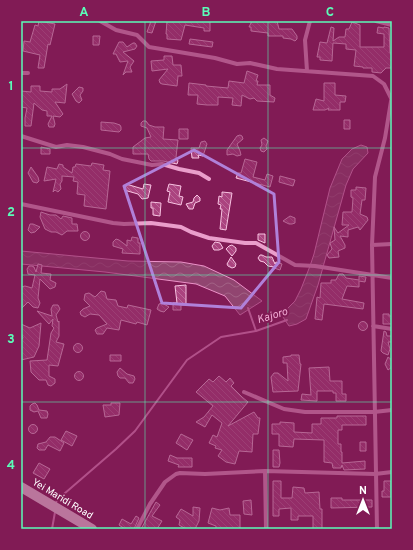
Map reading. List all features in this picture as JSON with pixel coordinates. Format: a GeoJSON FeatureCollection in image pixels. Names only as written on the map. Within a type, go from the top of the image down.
{"type":"FeatureCollection","features":[{"type":"Feature","properties":{"kind":"main road","name":"Yei Maridi Road"},"geometry":{"type":"LineString","coordinates":[[21,487],[92,529]]}},
{"type":"Feature","properties":{"kind":"street"},"geometry":{"type":"LineString","coordinates":[[100,21],[116,30],[136,35],[149,47],[215,58],[237,64],[250,63],[277,68],[373,76],[384,84],[392,96],[385,138],[375,177],[372,245],[377,529]]}},
{"type":"Feature","properties":{"kind":"street"},"geometry":{"type":"LineString","coordinates":[[307,70],[305,40],[310,21]]}},
{"type":"Feature","properties":{"kind":"street"},"geometry":{"type":"LineString","coordinates":[[376,21],[392,25]]}},
{"type":"Feature","properties":{"kind":"street"},"geometry":{"type":"LineString","coordinates":[[21,73],[28,73]]}},
{"type":"Feature","properties":{"kind":"street"},"geometry":{"type":"LineString","coordinates":[[21,136],[56,147],[67,146],[83,148],[110,154],[122,159],[152,165],[162,164],[198,173],[208,179]]}},
{"type":"Feature","properties":{"kind":"street"},"geometry":{"type":"LineString","coordinates":[[21,204],[113,223],[124,224],[151,222],[181,227],[208,238],[256,243],[295,265],[316,266],[392,278]]}},
{"type":"Feature","properties":{"kind":"street"},"geometry":{"type":"LineString","coordinates":[[372,245],[392,244]]}},
{"type":"Feature","properties":{"kind":"street"},"geometry":{"type":"LineString","coordinates":[[374,326],[392,329]]}},
{"type":"Feature","properties":{"kind":"street"},"geometry":{"type":"LineString","coordinates":[[244,392],[284,409],[305,412],[374,412],[392,410]]}},
{"type":"Feature","properties":{"kind":"street"},"geometry":{"type":"LineString","coordinates":[[265,471],[266,529]]}},
{"type":"Feature","properties":{"kind":"street"},"geometry":{"type":"LineString","coordinates":[[137,529],[150,504],[165,482],[176,474],[180,473],[205,474],[265,471],[375,474],[392,472]]}},
{"type":"Feature","properties":{"kind":"highlighted area"},"geometry":{"type":"Polygon","coordinates":[[[194,150],[274,194],[279,262],[241,308],[162,303],[124,186],[194,150]]]}},
{"type":"Feature","properties":{"kind":"water"},"geometry":{"type":"Polygon","coordinates":[[[361,145],[367,147],[368,153],[353,169],[346,185],[318,285],[306,319],[289,326],[283,317],[284,312],[295,301],[310,266],[330,188],[342,159],[352,149],[361,145]]]}},
{"type":"Feature","properties":{"kind":"water"},"geometry":{"type":"Polygon","coordinates":[[[21,251],[128,261],[181,262],[204,266],[234,280],[262,301],[240,315],[225,296],[196,284],[105,272],[21,264],[21,251]]]}},
{"type":"Feature","properties":{"kind":"building"},"geometry":{"type":"Polygon","coordinates":[[[39,21],[55,24],[50,45],[48,44],[44,68],[38,68],[40,55],[23,51],[24,41],[30,42],[35,25],[38,26],[39,21]]]}},
{"type":"Feature","properties":{"kind":"building"},"geometry":{"type":"Polygon","coordinates":[[[151,21],[156,21],[152,33],[147,32],[151,21]]]}},
{"type":"Feature","properties":{"kind":"building"},"geometry":{"type":"Polygon","coordinates":[[[167,21],[210,21],[210,31],[204,31],[204,28],[185,25],[181,40],[167,39],[167,21]]]}},
{"type":"Feature","properties":{"kind":"building"},"geometry":{"type":"Polygon","coordinates":[[[252,21],[277,21],[279,29],[292,29],[297,36],[297,39],[295,41],[283,38],[283,36],[268,36],[268,33],[251,31],[251,27],[249,27],[252,21]]]}},
{"type":"Feature","properties":{"kind":"building"},"geometry":{"type":"Polygon","coordinates":[[[352,22],[360,25],[360,47],[384,47],[384,34],[377,33],[378,27],[389,28],[392,68],[386,68],[381,73],[372,72],[372,68],[354,66],[356,50],[346,49],[346,44],[333,43],[332,61],[320,60],[320,57],[317,57],[320,42],[327,43],[331,27],[334,28],[333,41],[339,37],[345,37],[346,29],[349,29],[352,22]]]}},
{"type":"Feature","properties":{"kind":"building"},"geometry":{"type":"Polygon","coordinates":[[[93,36],[100,36],[99,45],[93,45],[93,36]]]}},
{"type":"Feature","properties":{"kind":"building"},"geometry":{"type":"Polygon","coordinates":[[[190,39],[213,42],[212,47],[189,44],[190,39]]]}},
{"type":"Feature","properties":{"kind":"building"},"geometry":{"type":"Polygon","coordinates":[[[119,42],[123,42],[127,47],[133,43],[137,46],[135,49],[123,52],[134,61],[130,67],[132,72],[126,72],[123,75],[128,61],[120,62],[116,54],[113,54],[119,42]]]}},
{"type":"Feature","properties":{"kind":"building"},"geometry":{"type":"Polygon","coordinates":[[[164,56],[172,56],[173,65],[181,65],[182,76],[178,76],[177,86],[160,83],[159,80],[168,69],[152,71],[151,61],[164,60],[164,56]]]}},
{"type":"Feature","properties":{"kind":"building"},"geometry":{"type":"Polygon","coordinates":[[[247,71],[258,75],[256,81],[258,81],[257,85],[270,85],[270,95],[275,98],[274,102],[257,101],[254,98],[250,99],[242,95],[241,106],[232,105],[233,98],[218,97],[218,105],[207,105],[197,104],[198,95],[188,95],[189,83],[228,88],[229,81],[244,83],[247,71]]]}},
{"type":"Feature","properties":{"kind":"building"},"geometry":{"type":"Polygon","coordinates":[[[324,83],[335,83],[335,95],[346,96],[345,102],[340,102],[340,110],[328,110],[329,108],[325,110],[313,110],[316,99],[324,101],[324,83]]]}},
{"type":"Feature","properties":{"kind":"building"},"geometry":{"type":"Polygon","coordinates":[[[67,84],[65,103],[55,102],[63,114],[60,117],[53,116],[55,124],[54,127],[49,127],[48,124],[52,116],[47,116],[47,111],[42,110],[34,103],[31,126],[25,126],[27,108],[21,107],[21,91],[31,92],[31,86],[40,86],[40,91],[52,92],[52,89],[60,89],[67,84]]]}},
{"type":"Feature","properties":{"kind":"building"},"geometry":{"type":"Polygon","coordinates":[[[79,87],[83,88],[83,91],[80,95],[82,100],[79,103],[72,94],[79,87]]]}},
{"type":"Feature","properties":{"kind":"building"},"geometry":{"type":"Polygon","coordinates":[[[344,120],[350,120],[350,129],[344,129],[344,120]]]}},
{"type":"Feature","properties":{"kind":"building"},"geometry":{"type":"Polygon","coordinates":[[[143,121],[146,121],[149,125],[155,127],[164,127],[163,139],[178,140],[176,157],[178,161],[177,164],[163,161],[151,161],[148,154],[133,154],[133,147],[145,138],[151,137],[147,128],[141,126],[143,121]]]}},
{"type":"Feature","properties":{"kind":"building"},"geometry":{"type":"Polygon","coordinates":[[[101,122],[120,125],[121,130],[119,132],[101,130],[101,122]]]}},
{"type":"Feature","properties":{"kind":"building"},"geometry":{"type":"Polygon","coordinates":[[[179,129],[188,129],[188,139],[179,139],[179,129]]]}},
{"type":"Feature","properties":{"kind":"building"},"geometry":{"type":"Polygon","coordinates":[[[240,135],[243,139],[237,144],[241,155],[227,155],[227,150],[237,136],[240,135]]]}},
{"type":"Feature","properties":{"kind":"building"},"geometry":{"type":"Polygon","coordinates":[[[264,138],[268,141],[266,146],[267,149],[264,152],[261,151],[260,148],[262,145],[261,140],[264,138]]]}},
{"type":"Feature","properties":{"kind":"building"},"geometry":{"type":"Polygon","coordinates":[[[205,141],[207,144],[203,156],[198,155],[199,158],[192,158],[191,148],[199,148],[201,142],[205,141]]]}},
{"type":"Feature","properties":{"kind":"building"},"geometry":{"type":"Polygon","coordinates":[[[41,147],[50,149],[50,154],[41,154],[41,147]]]}},
{"type":"Feature","properties":{"kind":"building"},"geometry":{"type":"Polygon","coordinates":[[[245,159],[257,162],[253,177],[265,180],[267,174],[273,176],[270,187],[236,178],[238,173],[241,173],[245,159]]]}},
{"type":"Feature","properties":{"kind":"building"},"geometry":{"type":"Polygon","coordinates":[[[92,163],[104,165],[103,170],[110,171],[106,209],[84,206],[85,195],[77,194],[78,182],[73,181],[74,177],[62,176],[62,181],[60,184],[61,189],[58,192],[55,190],[53,192],[56,179],[44,181],[47,167],[57,169],[59,164],[63,165],[63,167],[72,173],[73,167],[75,167],[76,164],[91,166],[92,163]]]}},
{"type":"Feature","properties":{"kind":"building"},"geometry":{"type":"Polygon","coordinates":[[[31,167],[38,177],[39,181],[37,183],[33,182],[28,173],[31,167]]]}},
{"type":"Feature","properties":{"kind":"building"},"geometry":{"type":"Polygon","coordinates":[[[280,176],[295,180],[293,186],[279,182],[280,176]]]}},
{"type":"Feature","properties":{"kind":"building"},"geometry":{"type":"Polygon","coordinates":[[[126,184],[143,189],[144,184],[151,185],[148,198],[142,199],[138,194],[124,190],[126,184]]]}},
{"type":"Feature","properties":{"kind":"building"},"geometry":{"type":"Polygon","coordinates":[[[169,184],[181,186],[179,196],[183,197],[181,205],[168,202],[170,192],[167,191],[169,184]]]}},
{"type":"Feature","properties":{"kind":"building"},"geometry":{"type":"Polygon","coordinates":[[[356,187],[366,188],[365,200],[362,200],[360,214],[367,217],[368,220],[360,230],[358,227],[348,230],[348,237],[340,236],[345,248],[338,251],[339,257],[329,258],[327,255],[332,249],[330,243],[335,240],[334,227],[338,233],[349,225],[342,225],[343,212],[352,212],[353,198],[351,197],[351,190],[356,190],[356,187]]]}},
{"type":"Feature","properties":{"kind":"building"},"geometry":{"type":"Polygon","coordinates":[[[222,192],[232,193],[226,230],[220,229],[222,209],[220,209],[221,205],[218,204],[219,196],[222,197],[222,192]]]}},
{"type":"Feature","properties":{"kind":"building"},"geometry":{"type":"Polygon","coordinates":[[[197,195],[200,198],[200,201],[195,203],[193,209],[189,209],[186,204],[193,202],[197,195]]]}},
{"type":"Feature","properties":{"kind":"building"},"geometry":{"type":"Polygon","coordinates":[[[151,202],[161,203],[160,216],[153,215],[151,202]]]}},
{"type":"Feature","properties":{"kind":"building"},"geometry":{"type":"Polygon","coordinates":[[[41,212],[56,215],[61,219],[63,216],[72,218],[72,224],[77,224],[78,231],[67,231],[62,235],[45,229],[40,217],[41,212]]]}},
{"type":"Feature","properties":{"kind":"building"},"geometry":{"type":"Polygon","coordinates":[[[290,216],[295,218],[295,223],[289,224],[283,221],[290,216]]]}},
{"type":"Feature","properties":{"kind":"building"},"geometry":{"type":"Polygon","coordinates":[[[30,224],[40,227],[35,232],[31,233],[28,230],[30,224]]]}},
{"type":"Feature","properties":{"kind":"building"},"geometry":{"type":"Polygon","coordinates":[[[85,231],[90,236],[85,241],[80,236],[85,231]]]}},
{"type":"Feature","properties":{"kind":"building"},"geometry":{"type":"Polygon","coordinates":[[[258,234],[265,234],[265,243],[258,240],[258,234]]]}},
{"type":"Feature","properties":{"kind":"building"},"geometry":{"type":"Polygon","coordinates":[[[132,237],[138,238],[138,243],[140,243],[140,254],[122,253],[123,249],[113,246],[113,242],[116,239],[127,246],[127,240],[131,241],[132,237]]]}},
{"type":"Feature","properties":{"kind":"building"},"geometry":{"type":"Polygon","coordinates":[[[215,242],[220,243],[223,248],[214,250],[212,246],[215,242]]]}},
{"type":"Feature","properties":{"kind":"building"},"geometry":{"type":"Polygon","coordinates":[[[232,245],[236,248],[236,251],[232,256],[226,249],[232,245]]]}},
{"type":"Feature","properties":{"kind":"building"},"geometry":{"type":"Polygon","coordinates":[[[260,255],[272,257],[275,264],[276,262],[282,264],[280,270],[268,266],[264,262],[260,261],[258,258],[260,255]]]}},
{"type":"Feature","properties":{"kind":"building"},"geometry":{"type":"Polygon","coordinates":[[[231,257],[236,264],[235,267],[232,268],[227,264],[231,257]]]}},
{"type":"Feature","properties":{"kind":"building"},"geometry":{"type":"Polygon","coordinates":[[[38,264],[42,265],[41,273],[51,274],[50,280],[56,283],[55,287],[50,289],[40,279],[38,298],[40,303],[38,308],[33,307],[28,302],[21,309],[21,287],[25,286],[32,288],[35,275],[28,274],[27,269],[29,266],[32,266],[36,272],[38,264]]]}},
{"type":"Feature","properties":{"kind":"building"},"geometry":{"type":"Polygon","coordinates":[[[339,274],[343,274],[346,278],[359,280],[359,276],[366,277],[365,282],[359,281],[359,287],[347,286],[342,299],[364,303],[363,309],[324,304],[322,320],[315,319],[317,297],[320,298],[321,283],[331,283],[331,280],[336,280],[339,274]]]}},
{"type":"Feature","properties":{"kind":"building"},"geometry":{"type":"Polygon","coordinates":[[[186,285],[186,305],[181,305],[181,310],[173,310],[173,303],[177,303],[175,286],[186,285]]]}},
{"type":"Feature","properties":{"kind":"building"},"geometry":{"type":"Polygon","coordinates":[[[101,291],[105,292],[107,299],[116,300],[118,306],[127,308],[128,305],[151,310],[147,325],[121,320],[119,330],[107,328],[103,334],[97,334],[95,330],[97,328],[107,324],[99,315],[90,314],[85,317],[81,315],[80,312],[90,306],[84,300],[85,294],[89,293],[95,297],[101,291]]]}},
{"type":"Feature","properties":{"kind":"building"},"geometry":{"type":"Polygon","coordinates":[[[162,303],[169,307],[164,312],[157,309],[159,304],[162,303]]]}},
{"type":"Feature","properties":{"kind":"building"},"geometry":{"type":"Polygon","coordinates":[[[53,305],[58,305],[60,309],[56,315],[58,322],[59,321],[59,336],[56,342],[64,344],[58,366],[49,365],[49,376],[55,379],[55,383],[51,386],[48,385],[46,380],[39,380],[31,372],[30,361],[47,360],[51,333],[54,328],[52,326],[53,319],[49,324],[37,311],[52,316],[51,309],[53,305]]]}},
{"type":"Feature","properties":{"kind":"building"},"geometry":{"type":"Polygon","coordinates":[[[383,314],[389,314],[389,316],[392,316],[392,324],[383,324],[383,314]]]}},
{"type":"Feature","properties":{"kind":"building"},"geometry":{"type":"Polygon","coordinates":[[[363,321],[368,326],[363,331],[358,326],[363,321]]]}},
{"type":"Feature","properties":{"kind":"building"},"geometry":{"type":"Polygon","coordinates":[[[41,323],[39,346],[34,357],[21,360],[21,340],[23,338],[21,324],[30,328],[41,323]]]}},
{"type":"Feature","properties":{"kind":"building"},"geometry":{"type":"Polygon","coordinates":[[[384,331],[386,332],[387,336],[392,336],[392,342],[388,342],[390,349],[388,355],[381,351],[384,331]]]}},
{"type":"Feature","properties":{"kind":"building"},"geometry":{"type":"Polygon","coordinates":[[[78,343],[83,348],[78,353],[73,348],[78,343]]]}},
{"type":"Feature","properties":{"kind":"building"},"geometry":{"type":"Polygon","coordinates":[[[110,355],[121,355],[121,361],[110,361],[110,355]]]}},
{"type":"Feature","properties":{"kind":"building"},"geometry":{"type":"Polygon","coordinates":[[[299,355],[301,364],[298,391],[273,392],[271,377],[274,373],[278,373],[288,381],[287,363],[283,363],[283,357],[299,355]]]}},
{"type":"Feature","properties":{"kind":"building"},"geometry":{"type":"Polygon","coordinates":[[[388,357],[392,360],[392,367],[388,370],[385,364],[388,357]]]}},
{"type":"Feature","properties":{"kind":"building"},"geometry":{"type":"Polygon","coordinates":[[[329,367],[330,381],[342,381],[342,394],[346,394],[346,401],[336,401],[336,393],[333,393],[333,391],[317,391],[317,401],[301,400],[302,394],[311,395],[309,368],[329,367]]]}},
{"type":"Feature","properties":{"kind":"building"},"geometry":{"type":"Polygon","coordinates":[[[120,368],[127,374],[134,376],[135,379],[133,383],[129,383],[125,378],[120,378],[118,376],[117,372],[120,368]]]}},
{"type":"Feature","properties":{"kind":"building"},"geometry":{"type":"Polygon","coordinates":[[[79,371],[84,376],[79,381],[74,376],[79,371]]]}},
{"type":"Feature","properties":{"kind":"building"},"geometry":{"type":"Polygon","coordinates":[[[219,376],[226,382],[230,378],[234,383],[231,386],[248,402],[228,426],[254,412],[258,418],[260,418],[258,434],[253,434],[252,452],[239,451],[235,464],[226,462],[218,456],[222,450],[215,448],[216,446],[209,443],[213,435],[217,437],[222,423],[212,415],[205,427],[196,422],[204,417],[213,406],[196,392],[209,379],[213,382],[219,376]]]}},
{"type":"Feature","properties":{"kind":"building"},"geometry":{"type":"Polygon","coordinates":[[[35,403],[39,410],[47,411],[47,418],[41,418],[38,411],[34,412],[30,410],[30,406],[35,403]]]}},
{"type":"Feature","properties":{"kind":"building"},"geometry":{"type":"Polygon","coordinates":[[[111,403],[120,403],[119,415],[105,417],[103,405],[111,405],[111,403]]]}},
{"type":"Feature","properties":{"kind":"building"},"geometry":{"type":"Polygon","coordinates":[[[337,416],[366,416],[366,425],[342,425],[342,430],[338,430],[338,444],[341,444],[342,463],[365,461],[365,469],[344,470],[342,465],[341,468],[333,468],[332,463],[324,462],[324,440],[294,439],[293,447],[279,446],[279,434],[272,434],[272,424],[280,424],[280,422],[294,423],[294,432],[312,433],[312,424],[321,424],[321,418],[337,418],[337,416]]]}},
{"type":"Feature","properties":{"kind":"building"},"geometry":{"type":"Polygon","coordinates":[[[33,424],[38,429],[33,434],[28,429],[33,424]]]}},
{"type":"Feature","properties":{"kind":"building"},"geometry":{"type":"Polygon","coordinates":[[[66,431],[77,436],[72,446],[61,440],[66,431]]]}},
{"type":"Feature","properties":{"kind":"building"},"geometry":{"type":"Polygon","coordinates":[[[181,434],[193,440],[187,450],[176,443],[181,434]]]}},
{"type":"Feature","properties":{"kind":"building"},"geometry":{"type":"Polygon","coordinates":[[[50,437],[55,437],[64,443],[60,451],[48,445],[45,450],[39,450],[37,448],[38,444],[46,442],[50,437]]]}},
{"type":"Feature","properties":{"kind":"building"},"geometry":{"type":"Polygon","coordinates":[[[360,442],[366,442],[366,451],[360,451],[360,442]]]}},
{"type":"Feature","properties":{"kind":"building"},"geometry":{"type":"Polygon","coordinates":[[[273,450],[279,450],[279,467],[273,467],[273,450]]]}},
{"type":"Feature","properties":{"kind":"building"},"geometry":{"type":"Polygon","coordinates":[[[170,455],[177,458],[192,458],[192,467],[178,467],[179,465],[168,461],[170,455]]]}},
{"type":"Feature","properties":{"kind":"building"},"geometry":{"type":"Polygon","coordinates":[[[39,463],[50,469],[44,479],[33,473],[39,463]]]}},
{"type":"Feature","properties":{"kind":"building"},"geometry":{"type":"Polygon","coordinates":[[[273,481],[281,481],[281,498],[292,498],[293,487],[304,488],[305,493],[319,492],[320,509],[322,509],[322,529],[313,529],[313,516],[298,516],[298,520],[291,520],[291,508],[279,509],[279,516],[273,516],[273,481]]]}},
{"type":"Feature","properties":{"kind":"building"},"geometry":{"type":"Polygon","coordinates":[[[384,481],[391,481],[391,497],[382,497],[382,491],[384,491],[384,481]]]}},
{"type":"Feature","properties":{"kind":"building"},"geometry":{"type":"Polygon","coordinates":[[[331,498],[342,498],[342,500],[372,500],[372,507],[331,508],[331,498]]]}},
{"type":"Feature","properties":{"kind":"building"},"geometry":{"type":"Polygon","coordinates":[[[251,500],[252,515],[244,514],[243,501],[251,500]]]}},
{"type":"Feature","properties":{"kind":"building"},"geometry":{"type":"Polygon","coordinates":[[[156,502],[160,505],[152,516],[162,521],[157,529],[141,529],[156,502]]]}},
{"type":"Feature","properties":{"kind":"building"},"geometry":{"type":"Polygon","coordinates":[[[193,507],[200,508],[199,521],[195,529],[186,529],[179,525],[180,520],[176,517],[181,509],[193,516],[193,507]]]}},
{"type":"Feature","properties":{"kind":"building"},"geometry":{"type":"Polygon","coordinates":[[[212,508],[220,510],[229,508],[230,515],[240,515],[240,529],[216,529],[216,526],[208,523],[212,508]]]}},
{"type":"Feature","properties":{"kind":"building"},"geometry":{"type":"Polygon","coordinates":[[[136,516],[139,518],[134,529],[125,529],[119,525],[122,519],[131,524],[136,516]]]}},
{"type":"Feature","properties":{"kind":"waterway","name":"Kajoro"},"geometry":{"type":"LineString","coordinates":[[248,308],[256,331]]}},
{"type":"Feature","properties":{"kind":"waterway"},"geometry":{"type":"LineString","coordinates":[[56,503],[57,500],[135,431],[187,360],[221,337],[256,331],[287,320]]}},
{"type":"Feature","properties":{"kind":"waterway"},"geometry":{"type":"LineString","coordinates":[[52,529],[55,512]]}}]}
